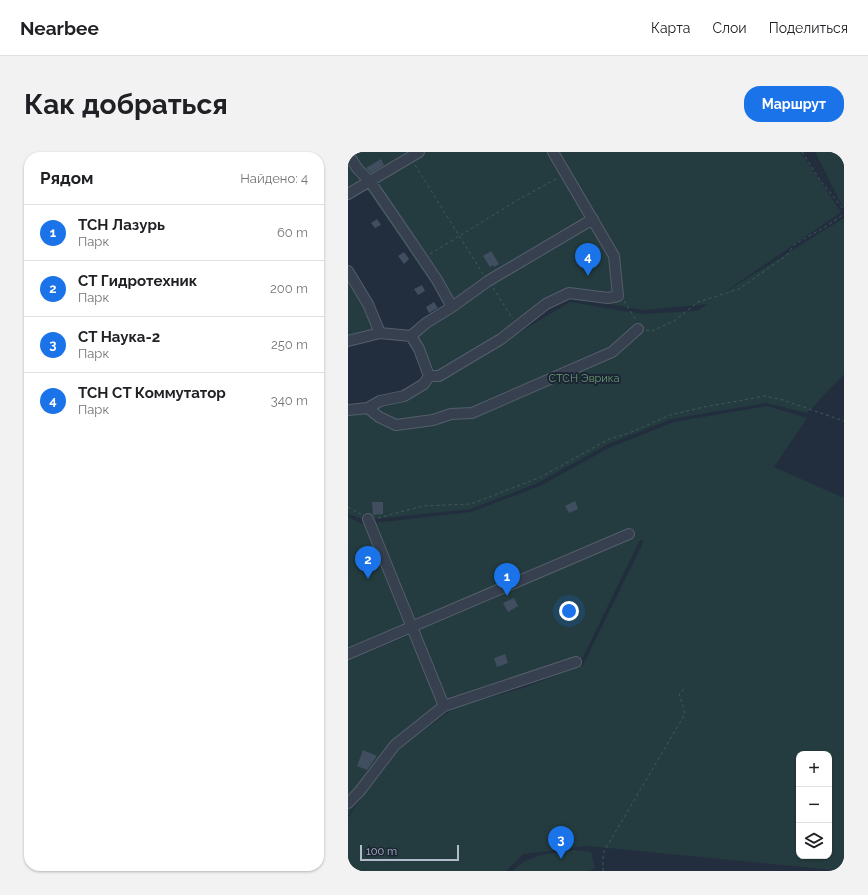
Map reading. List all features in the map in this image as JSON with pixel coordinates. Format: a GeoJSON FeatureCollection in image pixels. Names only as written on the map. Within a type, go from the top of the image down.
{"type":"FeatureCollection","features":[{"type":"Feature","properties":{"kind":"street"},"geometry":{"type":"LineString","coordinates":[[429,376],[439,376],[501,339],[546,304],[568,293],[608,298],[618,296],[614,256],[553,152]]}},
{"type":"Feature","properties":{"kind":"street"},"geometry":{"type":"LineString","coordinates":[[348,154],[357,168],[369,181],[423,259],[452,307]]}},
{"type":"Feature","properties":{"kind":"street"},"geometry":{"type":"LineString","coordinates":[[348,194],[415,155]]}},
{"type":"Feature","properties":{"kind":"street"},"geometry":{"type":"LineString","coordinates":[[348,341],[380,333],[411,336],[426,323],[452,307],[488,281],[593,219]]}},
{"type":"Feature","properties":{"kind":"street"},"geometry":{"type":"LineString","coordinates":[[348,271],[368,304],[380,333]]}},
{"type":"Feature","properties":{"kind":"street"},"geometry":{"type":"LineString","coordinates":[[368,408],[379,417],[396,424],[433,420],[451,414],[472,413],[612,352],[638,329]]}},
{"type":"Feature","properties":{"kind":"street"},"geometry":{"type":"LineString","coordinates":[[411,336],[419,349],[429,376]]}},
{"type":"Feature","properties":{"kind":"street"},"geometry":{"type":"LineString","coordinates":[[348,410],[368,408],[380,401],[404,396],[424,384],[429,376]]}},
{"type":"Feature","properties":{"kind":"street"},"geometry":{"type":"LineString","coordinates":[[368,518],[444,706]]}},
{"type":"Feature","properties":{"kind":"street"},"geometry":{"type":"LineString","coordinates":[[348,654],[629,534]]}},
{"type":"Feature","properties":{"kind":"street"},"geometry":{"type":"LineString","coordinates":[[348,803],[359,792],[395,744],[444,706],[576,662]]}},
{"type":"Feature","properties":{"kind":"path"},"geometry":{"type":"LineString","coordinates":[[802,152],[820,180],[844,210]]}},
{"type":"Feature","properties":{"kind":"path"},"geometry":{"type":"LineString","coordinates":[[415,155],[458,237],[518,326]]}},
{"type":"Feature","properties":{"kind":"path"},"geometry":{"type":"LineString","coordinates":[[423,259],[565,173]]}},
{"type":"Feature","properties":{"kind":"path"},"geometry":{"type":"LineString","coordinates":[[618,296],[627,303],[637,322],[638,329],[652,331],[674,321],[698,302],[739,289],[786,256],[795,244],[844,214]]}},
{"type":"Feature","properties":{"kind":"path"},"geometry":{"type":"LineString","coordinates":[[348,507],[368,518],[380,518],[402,510],[424,506],[471,504],[541,477],[609,439],[629,433],[670,415],[765,396],[783,400],[844,421]]}},
{"type":"Feature","properties":{"kind":"path"},"geometry":{"type":"LineString","coordinates":[[603,871],[603,853],[685,714],[679,692],[686,688]]}},
{"type":"Feature","properties":{"kind":"green space"},"geometry":{"type":"Polygon","coordinates":[[[348,152],[412,152],[348,190],[348,152]]]}},
{"type":"Feature","properties":{"kind":"green space","name":"СТСН Эврика"},"geometry":{"type":"Polygon","coordinates":[[[423,152],[800,152],[841,212],[719,296],[844,218],[844,374],[807,413],[766,403],[672,419],[608,444],[538,483],[471,509],[365,520],[348,514],[348,415],[375,409],[431,380],[450,374],[570,302],[641,314],[697,311],[708,304],[643,310],[570,297],[437,373],[431,372],[412,330],[447,306],[366,188],[423,152]]]}},
{"type":"Feature","properties":{"kind":"green space"},"geometry":{"type":"Polygon","coordinates":[[[815,152],[844,152],[844,209],[815,152]]]}},
{"type":"Feature","properties":{"kind":"green space"},"geometry":{"type":"Polygon","coordinates":[[[348,280],[377,331],[348,338],[348,280]]]}},
{"type":"Feature","properties":{"kind":"green space"},"geometry":{"type":"Polygon","coordinates":[[[767,406],[807,418],[774,467],[844,498],[844,871],[588,846],[523,854],[506,871],[348,871],[348,818],[357,804],[403,745],[453,709],[446,710],[399,747],[348,815],[348,660],[417,632],[373,523],[471,512],[540,486],[609,448],[674,422],[767,406]],[[640,540],[580,663],[453,708],[523,688],[583,665],[644,541],[640,540]]]}},
{"type":"Feature","properties":{"kind":"green space"},"geometry":{"type":"Polygon","coordinates":[[[348,517],[368,527],[409,632],[348,652],[348,517]]]}},
{"type":"Feature","properties":{"kind":"green space"},"geometry":{"type":"Polygon","coordinates":[[[575,850],[591,852],[595,868],[588,871],[513,871],[526,861],[541,855],[575,850]]]}},
{"type":"Feature","properties":{"kind":"building"},"geometry":{"type":"Polygon","coordinates":[[[381,159],[384,165],[371,173],[366,168],[381,159]]]}},
{"type":"Feature","properties":{"kind":"building"},"geometry":{"type":"Polygon","coordinates":[[[377,219],[381,225],[375,228],[371,223],[377,219]]]}},
{"type":"Feature","properties":{"kind":"building"},"geometry":{"type":"Polygon","coordinates":[[[491,251],[499,264],[494,267],[493,265],[490,267],[483,256],[491,251]]]}},
{"type":"Feature","properties":{"kind":"building"},"geometry":{"type":"Polygon","coordinates":[[[404,252],[409,259],[404,264],[398,256],[404,252]]]}},
{"type":"Feature","properties":{"kind":"building"},"geometry":{"type":"Polygon","coordinates":[[[422,285],[425,291],[418,295],[414,289],[422,285]]]}},
{"type":"Feature","properties":{"kind":"building"},"geometry":{"type":"Polygon","coordinates":[[[434,302],[438,308],[429,313],[426,307],[434,302]]]}},
{"type":"Feature","properties":{"kind":"building"},"geometry":{"type":"Polygon","coordinates":[[[575,501],[578,509],[569,513],[565,506],[575,501]]]}},
{"type":"Feature","properties":{"kind":"building"},"geometry":{"type":"Polygon","coordinates":[[[372,502],[383,502],[383,514],[373,515],[372,502]]]}},
{"type":"Feature","properties":{"kind":"building"},"geometry":{"type":"Polygon","coordinates":[[[514,598],[518,606],[508,612],[503,603],[514,598]]]}},
{"type":"Feature","properties":{"kind":"building"},"geometry":{"type":"Polygon","coordinates":[[[505,654],[508,663],[497,667],[494,658],[505,654]]]}},
{"type":"Feature","properties":{"kind":"building"},"geometry":{"type":"Polygon","coordinates":[[[363,750],[377,756],[367,770],[357,766],[363,750]]]}},
{"type":"Feature","properties":{"kind":"place","name":"ТСН СТ Коммутатор"},"geometry":{"type":"Point","coordinates":[588,276]}},
{"type":"Feature","properties":{"kind":"place","name":"СТ Гидротехник"},"geometry":{"type":"Point","coordinates":[368,579]}},
{"type":"Feature","properties":{"kind":"place","name":"ТСН Лазурь"},"geometry":{"type":"Point","coordinates":[507,596]}},
{"type":"Feature","properties":{"kind":"place","name":"СТ Наука-2"},"geometry":{"type":"Point","coordinates":[561,859]}}]}
